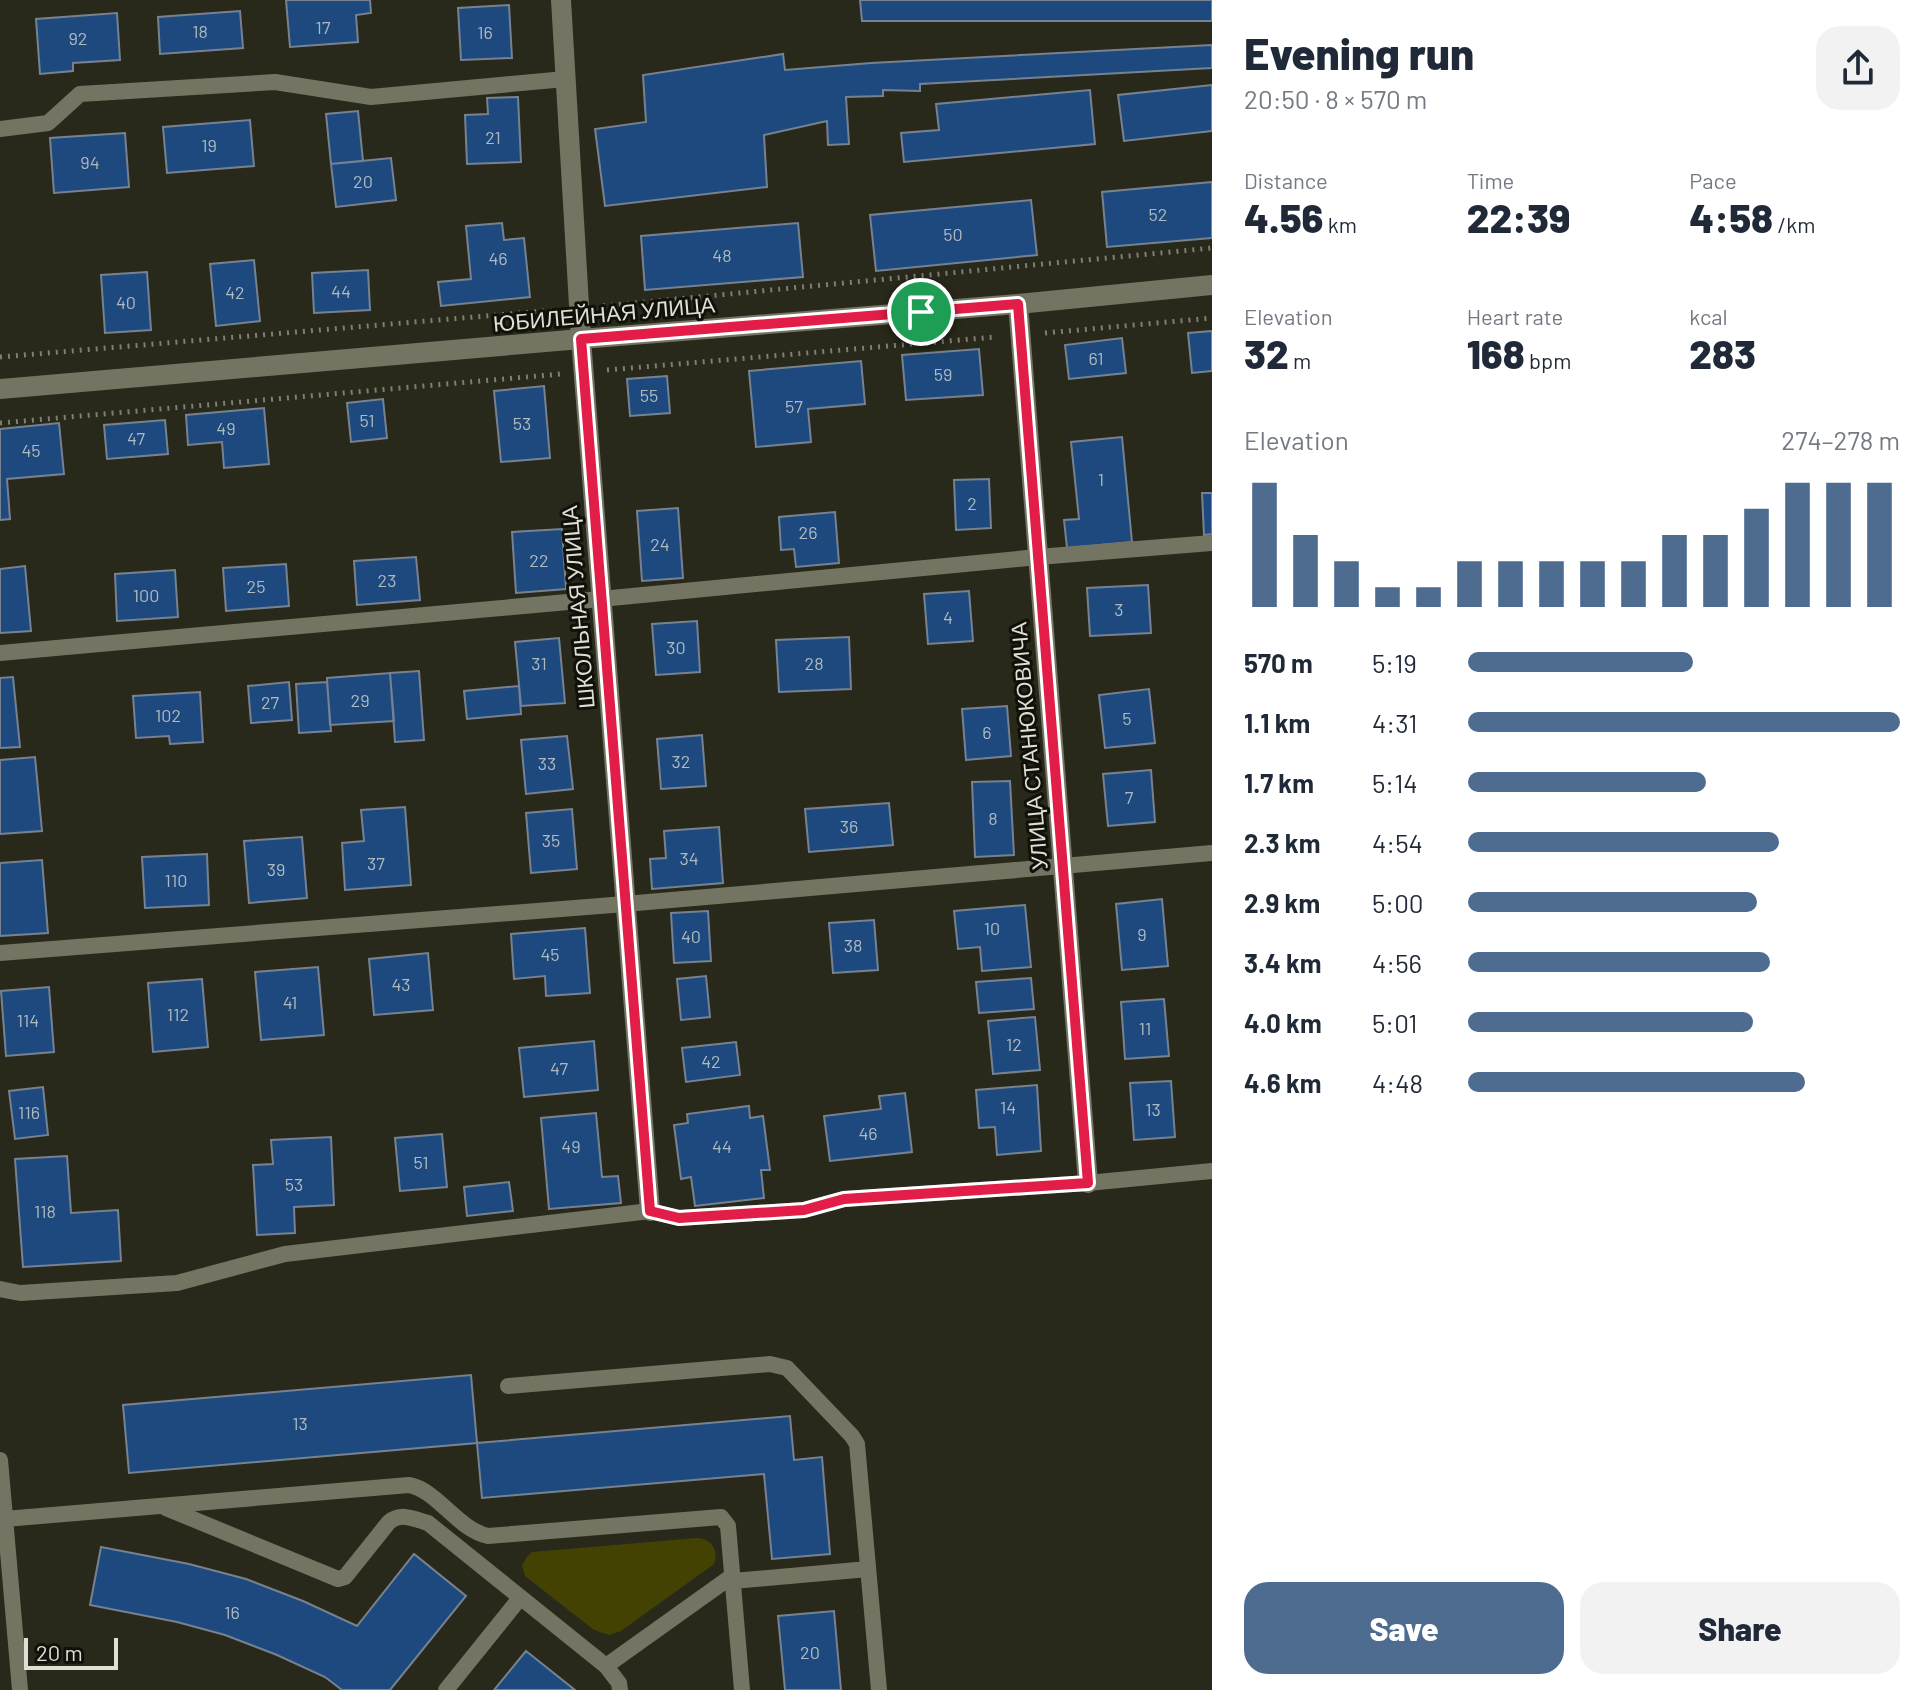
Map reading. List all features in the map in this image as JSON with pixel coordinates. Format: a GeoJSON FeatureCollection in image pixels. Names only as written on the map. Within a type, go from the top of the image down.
{"type":"FeatureCollection","features":[{"type":"Feature","properties":{"kind":"street","name":"ШКОЛЬНАЯ УЛИЦА"},"geometry":{"type":"LineString","coordinates":[[561,0],[581,339],[650,1211]]}},
{"type":"Feature","properties":{"kind":"street","name":"ЮБИЛЕЙНАЯ УЛИЦА"},"geometry":{"type":"LineString","coordinates":[[0,389],[1212,285]]}},
{"type":"Feature","properties":{"kind":"street","name":"УЛИЦА СТАНЮКОВИЧА"},"geometry":{"type":"LineString","coordinates":[[1018,304],[1088,1183]]}},
{"type":"Feature","properties":{"kind":"lane"},"geometry":{"type":"LineString","coordinates":[[0,129],[48,123],[80,94],[275,82],[371,97],[565,79]]}},
{"type":"Feature","properties":{"kind":"lane"},"geometry":{"type":"LineString","coordinates":[[0,653],[1212,543]]}},
{"type":"Feature","properties":{"kind":"lane"},"geometry":{"type":"LineString","coordinates":[[0,953],[625,904],[1212,853]]}},
{"type":"Feature","properties":{"kind":"lane"},"geometry":{"type":"LineString","coordinates":[[0,1289],[20,1293],[177,1283],[285,1254],[650,1211],[679,1218],[804,1210],[844,1199],[1088,1183],[1212,1171]]}},
{"type":"Feature","properties":{"kind":"lane"},"geometry":{"type":"LineString","coordinates":[[508,1386],[770,1364],[787,1368],[857,1444],[879,1690]]}},
{"type":"Feature","properties":{"kind":"lane"},"geometry":{"type":"LineString","coordinates":[[0,1460],[20,1690]]}},
{"type":"Feature","properties":{"kind":"lane"},"geometry":{"type":"LineString","coordinates":[[5,1519],[409,1485],[421,1489],[473,1531],[488,1536],[721,1517],[728,1526],[742,1690]]}},
{"type":"Feature","properties":{"kind":"lane"},"geometry":{"type":"LineString","coordinates":[[161,1506],[338,1579],[345,1577],[395,1518],[403,1516],[428,1523],[606,1666],[619,1683],[620,1690]]}},
{"type":"Feature","properties":{"kind":"lane"},"geometry":{"type":"LineString","coordinates":[[606,1666],[732,1579],[868,1569]]}},
{"type":"Feature","properties":{"kind":"lane"},"geometry":{"type":"LineString","coordinates":[[446,1690],[520,1598]]}},
{"type":"Feature","properties":{"kind":"shaded area"},"geometry":{"type":"Polygon","coordinates":[[[697,1538],[713,1546],[716,1554],[714,1564],[621,1631],[609,1635],[594,1630],[525,1576],[522,1565],[532,1552],[697,1538]]]}},
{"type":"Feature","properties":{"kind":"building"},"geometry":{"type":"Polygon","coordinates":[[[286,0],[370,0],[371,13],[356,15],[358,42],[290,47],[286,0]]]}},
{"type":"Feature","properties":{"kind":"building"},"geometry":{"type":"Polygon","coordinates":[[[860,0],[1212,0],[1212,21],[862,21],[860,0]]]}},
{"type":"Feature","properties":{"kind":"building"},"geometry":{"type":"Polygon","coordinates":[[[509,5],[512,58],[461,60],[458,8],[509,5]]]}},
{"type":"Feature","properties":{"kind":"building"},"geometry":{"type":"Polygon","coordinates":[[[240,11],[243,48],[160,54],[158,17],[240,11]]]}},
{"type":"Feature","properties":{"kind":"building"},"geometry":{"type":"Polygon","coordinates":[[[117,13],[120,60],[73,63],[73,71],[40,74],[36,19],[117,13]]]}},
{"type":"Feature","properties":{"kind":"building"},"geometry":{"type":"Polygon","coordinates":[[[1212,45],[1212,68],[920,84],[920,91],[883,90],[883,96],[846,97],[849,144],[828,145],[827,121],[764,135],[767,187],[605,206],[595,129],[646,122],[643,75],[783,54],[785,70],[1212,45]]]}},
{"type":"Feature","properties":{"kind":"building"},"geometry":{"type":"Polygon","coordinates":[[[1212,85],[1212,131],[1124,141],[1118,95],[1212,85]]]}},
{"type":"Feature","properties":{"kind":"building"},"geometry":{"type":"Polygon","coordinates":[[[1090,90],[1095,144],[904,162],[901,133],[939,130],[936,104],[1090,90]]]}},
{"type":"Feature","properties":{"kind":"building"},"geometry":{"type":"Polygon","coordinates":[[[518,97],[521,162],[467,164],[465,115],[488,114],[487,98],[518,97]]]}},
{"type":"Feature","properties":{"kind":"building"},"geometry":{"type":"Polygon","coordinates":[[[358,111],[363,161],[331,164],[326,114],[358,111]]]}},
{"type":"Feature","properties":{"kind":"building"},"geometry":{"type":"Polygon","coordinates":[[[250,120],[254,166],[167,173],[163,127],[250,120]]]}},
{"type":"Feature","properties":{"kind":"building"},"geometry":{"type":"Polygon","coordinates":[[[125,133],[129,187],[54,193],[50,138],[125,133]]]}},
{"type":"Feature","properties":{"kind":"building"},"geometry":{"type":"Polygon","coordinates":[[[391,158],[396,200],[336,207],[331,164],[391,158]]]}},
{"type":"Feature","properties":{"kind":"building"},"geometry":{"type":"Polygon","coordinates":[[[1212,182],[1212,238],[1107,247],[1102,192],[1212,182]]]}},
{"type":"Feature","properties":{"kind":"building"},"geometry":{"type":"Polygon","coordinates":[[[1031,200],[1037,255],[876,271],[870,215],[1031,200]]]}},
{"type":"Feature","properties":{"kind":"building"},"geometry":{"type":"Polygon","coordinates":[[[502,223],[504,240],[524,238],[530,297],[441,306],[438,282],[471,279],[466,226],[502,223]]]}},
{"type":"Feature","properties":{"kind":"building"},"geometry":{"type":"Polygon","coordinates":[[[798,223],[803,277],[645,290],[641,236],[798,223]]]}},
{"type":"Feature","properties":{"kind":"building"},"geometry":{"type":"Polygon","coordinates":[[[254,260],[260,321],[216,326],[210,264],[254,260]]]}},
{"type":"Feature","properties":{"kind":"building"},"geometry":{"type":"Polygon","coordinates":[[[368,270],[370,310],[314,313],[312,273],[368,270]]]}},
{"type":"Feature","properties":{"kind":"building"},"geometry":{"type":"Polygon","coordinates":[[[147,272],[151,330],[105,333],[101,275],[147,272]]]}},
{"type":"Feature","properties":{"kind":"building"},"geometry":{"type":"Polygon","coordinates":[[[1212,331],[1212,371],[1192,373],[1188,333],[1212,331]]]}},
{"type":"Feature","properties":{"kind":"building"},"geometry":{"type":"Polygon","coordinates":[[[1122,338],[1126,373],[1069,379],[1065,345],[1122,338]]]}},
{"type":"Feature","properties":{"kind":"building"},"geometry":{"type":"Polygon","coordinates":[[[979,349],[983,395],[906,400],[902,355],[979,349]]]}},
{"type":"Feature","properties":{"kind":"building"},"geometry":{"type":"Polygon","coordinates":[[[861,361],[865,404],[808,409],[811,442],[756,447],[749,371],[861,361]]]}},
{"type":"Feature","properties":{"kind":"building"},"geometry":{"type":"Polygon","coordinates":[[[667,376],[670,413],[630,416],[627,379],[667,376]]]}},
{"type":"Feature","properties":{"kind":"building"},"geometry":{"type":"Polygon","coordinates":[[[544,386],[550,458],[501,462],[494,391],[544,386]]]}},
{"type":"Feature","properties":{"kind":"building"},"geometry":{"type":"Polygon","coordinates":[[[383,399],[387,438],[351,442],[347,403],[383,399]]]}},
{"type":"Feature","properties":{"kind":"building"},"geometry":{"type":"Polygon","coordinates":[[[264,408],[269,464],[224,468],[222,442],[188,445],[186,415],[264,408]]]}},
{"type":"Feature","properties":{"kind":"building"},"geometry":{"type":"Polygon","coordinates":[[[165,420],[168,454],[107,459],[104,425],[165,420]]]}},
{"type":"Feature","properties":{"kind":"building"},"geometry":{"type":"Polygon","coordinates":[[[59,423],[64,474],[7,479],[10,519],[0,520],[0,429],[59,423]]]}},
{"type":"Feature","properties":{"kind":"building"},"geometry":{"type":"Polygon","coordinates":[[[1122,437],[1132,542],[1067,548],[1064,520],[1079,519],[1071,442],[1122,437]]]}},
{"type":"Feature","properties":{"kind":"building"},"geometry":{"type":"Polygon","coordinates":[[[989,479],[991,528],[956,530],[954,480],[989,479]]]}},
{"type":"Feature","properties":{"kind":"building"},"geometry":{"type":"Polygon","coordinates":[[[1202,493],[1212,493],[1212,534],[1204,535],[1202,493]]]}},
{"type":"Feature","properties":{"kind":"building"},"geometry":{"type":"Polygon","coordinates":[[[678,508],[683,578],[642,581],[637,511],[678,508]]]}},
{"type":"Feature","properties":{"kind":"building"},"geometry":{"type":"Polygon","coordinates":[[[835,512],[839,563],[796,567],[794,549],[781,550],[779,517],[835,512]]]}},
{"type":"Feature","properties":{"kind":"building"},"geometry":{"type":"Polygon","coordinates":[[[562,529],[566,589],[516,593],[512,532],[562,529]]]}},
{"type":"Feature","properties":{"kind":"building"},"geometry":{"type":"Polygon","coordinates":[[[416,557],[420,600],[357,605],[354,561],[416,557]]]}},
{"type":"Feature","properties":{"kind":"building"},"geometry":{"type":"Polygon","coordinates":[[[286,564],[289,606],[226,611],[223,568],[286,564]]]}},
{"type":"Feature","properties":{"kind":"building"},"geometry":{"type":"Polygon","coordinates":[[[25,566],[31,631],[0,633],[0,569],[25,566]]]}},
{"type":"Feature","properties":{"kind":"building"},"geometry":{"type":"Polygon","coordinates":[[[175,570],[178,617],[117,621],[115,574],[175,570]]]}},
{"type":"Feature","properties":{"kind":"building"},"geometry":{"type":"Polygon","coordinates":[[[1148,585],[1151,633],[1090,636],[1087,588],[1148,585]]]}},
{"type":"Feature","properties":{"kind":"building"},"geometry":{"type":"Polygon","coordinates":[[[969,591],[973,641],[928,644],[924,594],[969,591]]]}},
{"type":"Feature","properties":{"kind":"building"},"geometry":{"type":"Polygon","coordinates":[[[697,621],[700,672],[656,675],[652,624],[697,621]]]}},
{"type":"Feature","properties":{"kind":"building"},"geometry":{"type":"Polygon","coordinates":[[[849,637],[851,689],[779,692],[776,640],[849,637]]]}},
{"type":"Feature","properties":{"kind":"building"},"geometry":{"type":"Polygon","coordinates":[[[559,638],[565,703],[521,706],[515,642],[559,638]]]}},
{"type":"Feature","properties":{"kind":"building"},"geometry":{"type":"Polygon","coordinates":[[[419,671],[424,740],[395,742],[390,673],[419,671]]]}},
{"type":"Feature","properties":{"kind":"building"},"geometry":{"type":"Polygon","coordinates":[[[390,673],[394,721],[330,725],[327,678],[390,673]]]}},
{"type":"Feature","properties":{"kind":"building"},"geometry":{"type":"Polygon","coordinates":[[[13,677],[20,747],[0,748],[0,678],[13,677]]]}},
{"type":"Feature","properties":{"kind":"building"},"geometry":{"type":"Polygon","coordinates":[[[289,682],[292,720],[251,723],[248,686],[289,682]]]}},
{"type":"Feature","properties":{"kind":"building"},"geometry":{"type":"Polygon","coordinates":[[[327,682],[331,731],[299,733],[296,684],[327,682]]]}},
{"type":"Feature","properties":{"kind":"building"},"geometry":{"type":"Polygon","coordinates":[[[519,686],[521,714],[467,719],[464,691],[519,686]]]}},
{"type":"Feature","properties":{"kind":"building"},"geometry":{"type":"Polygon","coordinates":[[[1149,689],[1155,743],[1105,748],[1099,695],[1149,689]]]}},
{"type":"Feature","properties":{"kind":"building"},"geometry":{"type":"Polygon","coordinates":[[[200,692],[203,742],[170,744],[169,736],[136,738],[133,696],[200,692]]]}},
{"type":"Feature","properties":{"kind":"building"},"geometry":{"type":"Polygon","coordinates":[[[1007,706],[1011,756],[966,760],[962,709],[1007,706]]]}},
{"type":"Feature","properties":{"kind":"building"},"geometry":{"type":"Polygon","coordinates":[[[702,735],[706,786],[661,789],[657,739],[702,735]]]}},
{"type":"Feature","properties":{"kind":"building"},"geometry":{"type":"Polygon","coordinates":[[[567,736],[573,789],[526,794],[521,740],[567,736]]]}},
{"type":"Feature","properties":{"kind":"building"},"geometry":{"type":"Polygon","coordinates":[[[35,757],[42,831],[0,834],[0,760],[35,757]]]}},
{"type":"Feature","properties":{"kind":"building"},"geometry":{"type":"Polygon","coordinates":[[[1151,770],[1155,822],[1108,826],[1103,774],[1151,770]]]}},
{"type":"Feature","properties":{"kind":"building"},"geometry":{"type":"Polygon","coordinates":[[[1010,781],[1014,855],[975,857],[972,782],[1010,781]]]}},
{"type":"Feature","properties":{"kind":"building"},"geometry":{"type":"Polygon","coordinates":[[[889,803],[893,845],[809,852],[805,809],[889,803]]]}},
{"type":"Feature","properties":{"kind":"building"},"geometry":{"type":"Polygon","coordinates":[[[405,807],[411,885],[345,890],[342,843],[364,841],[361,810],[405,807]]]}},
{"type":"Feature","properties":{"kind":"building"},"geometry":{"type":"Polygon","coordinates":[[[572,809],[577,869],[531,873],[526,813],[572,809]]]}},
{"type":"Feature","properties":{"kind":"building"},"geometry":{"type":"Polygon","coordinates":[[[719,827],[723,883],[652,889],[650,859],[666,858],[664,831],[719,827]]]}},
{"type":"Feature","properties":{"kind":"building"},"geometry":{"type":"Polygon","coordinates":[[[302,837],[307,898],[249,903],[244,841],[302,837]]]}},
{"type":"Feature","properties":{"kind":"building"},"geometry":{"type":"Polygon","coordinates":[[[207,854],[209,905],[145,908],[142,857],[207,854]]]}},
{"type":"Feature","properties":{"kind":"building"},"geometry":{"type":"Polygon","coordinates":[[[42,860],[48,933],[0,936],[0,863],[42,860]]]}},
{"type":"Feature","properties":{"kind":"building"},"geometry":{"type":"Polygon","coordinates":[[[1162,899],[1168,966],[1122,970],[1116,904],[1162,899]]]}},
{"type":"Feature","properties":{"kind":"building"},"geometry":{"type":"Polygon","coordinates":[[[1025,905],[1031,967],[982,971],[980,947],[958,949],[954,911],[1025,905]]]}},
{"type":"Feature","properties":{"kind":"building"},"geometry":{"type":"Polygon","coordinates":[[[708,911],[711,961],[674,963],[671,913],[708,911]]]}},
{"type":"Feature","properties":{"kind":"building"},"geometry":{"type":"Polygon","coordinates":[[[874,920],[878,970],[833,973],[829,923],[874,920]]]}},
{"type":"Feature","properties":{"kind":"building"},"geometry":{"type":"Polygon","coordinates":[[[585,928],[590,993],[546,996],[545,976],[514,979],[511,934],[585,928]]]}},
{"type":"Feature","properties":{"kind":"building"},"geometry":{"type":"Polygon","coordinates":[[[428,953],[433,1010],[374,1015],[369,959],[428,953]]]}},
{"type":"Feature","properties":{"kind":"building"},"geometry":{"type":"Polygon","coordinates":[[[318,967],[324,1035],[261,1040],[255,972],[318,967]]]}},
{"type":"Feature","properties":{"kind":"building"},"geometry":{"type":"Polygon","coordinates":[[[706,976],[710,1017],[681,1020],[677,979],[706,976]]]}},
{"type":"Feature","properties":{"kind":"building"},"geometry":{"type":"Polygon","coordinates":[[[1031,978],[1034,1009],[979,1013],[976,982],[1031,978]]]}},
{"type":"Feature","properties":{"kind":"building"},"geometry":{"type":"Polygon","coordinates":[[[202,979],[208,1047],[153,1052],[148,983],[202,979]]]}},
{"type":"Feature","properties":{"kind":"building"},"geometry":{"type":"Polygon","coordinates":[[[49,987],[54,1052],[6,1056],[1,991],[49,987]]]}},
{"type":"Feature","properties":{"kind":"building"},"geometry":{"type":"Polygon","coordinates":[[[1164,999],[1169,1056],[1125,1059],[1121,1002],[1164,999]]]}},
{"type":"Feature","properties":{"kind":"building"},"geometry":{"type":"Polygon","coordinates":[[[1035,1017],[1040,1070],[993,1074],[988,1021],[1035,1017]]]}},
{"type":"Feature","properties":{"kind":"building"},"geometry":{"type":"Polygon","coordinates":[[[594,1041],[598,1090],[524,1097],[519,1048],[594,1041]]]}},
{"type":"Feature","properties":{"kind":"building"},"geometry":{"type":"Polygon","coordinates":[[[736,1042],[740,1075],[686,1082],[682,1048],[736,1042]]]}},
{"type":"Feature","properties":{"kind":"building"},"geometry":{"type":"Polygon","coordinates":[[[1171,1081],[1175,1137],[1134,1140],[1130,1083],[1171,1081]]]}},
{"type":"Feature","properties":{"kind":"building"},"geometry":{"type":"Polygon","coordinates":[[[1037,1085],[1041,1151],[997,1155],[995,1127],[979,1128],[976,1090],[1037,1085]]]}},
{"type":"Feature","properties":{"kind":"building"},"geometry":{"type":"Polygon","coordinates":[[[43,1087],[48,1135],[15,1139],[9,1091],[43,1087]]]}},
{"type":"Feature","properties":{"kind":"building"},"geometry":{"type":"Polygon","coordinates":[[[905,1093],[912,1152],[830,1161],[824,1116],[881,1109],[879,1096],[905,1093]]]}},
{"type":"Feature","properties":{"kind":"building"},"geometry":{"type":"Polygon","coordinates":[[[749,1106],[750,1118],[763,1116],[770,1170],[761,1170],[764,1198],[695,1206],[691,1177],[681,1179],[674,1125],[688,1123],[687,1114],[749,1106]]]}},
{"type":"Feature","properties":{"kind":"building"},"geometry":{"type":"Polygon","coordinates":[[[596,1113],[602,1177],[618,1176],[621,1203],[549,1209],[541,1118],[596,1113]]]}},
{"type":"Feature","properties":{"kind":"building"},"geometry":{"type":"Polygon","coordinates":[[[442,1134],[447,1187],[400,1191],[395,1138],[442,1134]]]}},
{"type":"Feature","properties":{"kind":"building"},"geometry":{"type":"Polygon","coordinates":[[[331,1137],[334,1205],[294,1207],[295,1233],[257,1235],[253,1165],[273,1164],[271,1140],[331,1137]]]}},
{"type":"Feature","properties":{"kind":"building"},"geometry":{"type":"Polygon","coordinates":[[[67,1156],[71,1213],[118,1210],[121,1261],[23,1267],[15,1159],[67,1156]]]}},
{"type":"Feature","properties":{"kind":"building"},"geometry":{"type":"Polygon","coordinates":[[[509,1182],[513,1211],[467,1216],[464,1187],[509,1182]]]}},
{"type":"Feature","properties":{"kind":"building"},"geometry":{"type":"Polygon","coordinates":[[[471,1375],[477,1443],[129,1473],[123,1405],[471,1375]]]}},
{"type":"Feature","properties":{"kind":"building"},"geometry":{"type":"Polygon","coordinates":[[[790,1416],[794,1460],[822,1457],[830,1554],[772,1559],[764,1474],[482,1498],[477,1443],[790,1416]]]}},
{"type":"Feature","properties":{"kind":"building"},"geometry":{"type":"Polygon","coordinates":[[[101,1547],[246,1579],[357,1626],[414,1554],[466,1596],[390,1690],[342,1690],[325,1677],[225,1635],[90,1605],[101,1547]]]}},
{"type":"Feature","properties":{"kind":"building"},"geometry":{"type":"Polygon","coordinates":[[[834,1611],[841,1690],[785,1690],[778,1616],[834,1611]]]}},
{"type":"Feature","properties":{"kind":"building"},"geometry":{"type":"Polygon","coordinates":[[[526,1651],[575,1690],[494,1690],[526,1651]]]}},
{"type":"Feature","properties":{"kind":"route"},"geometry":{"type":"LineString","coordinates":[[1018,304],[1088,1183],[844,1199],[804,1210],[742,1214],[679,1218],[650,1211],[581,339],[921,312],[1018,304]]}}]}
